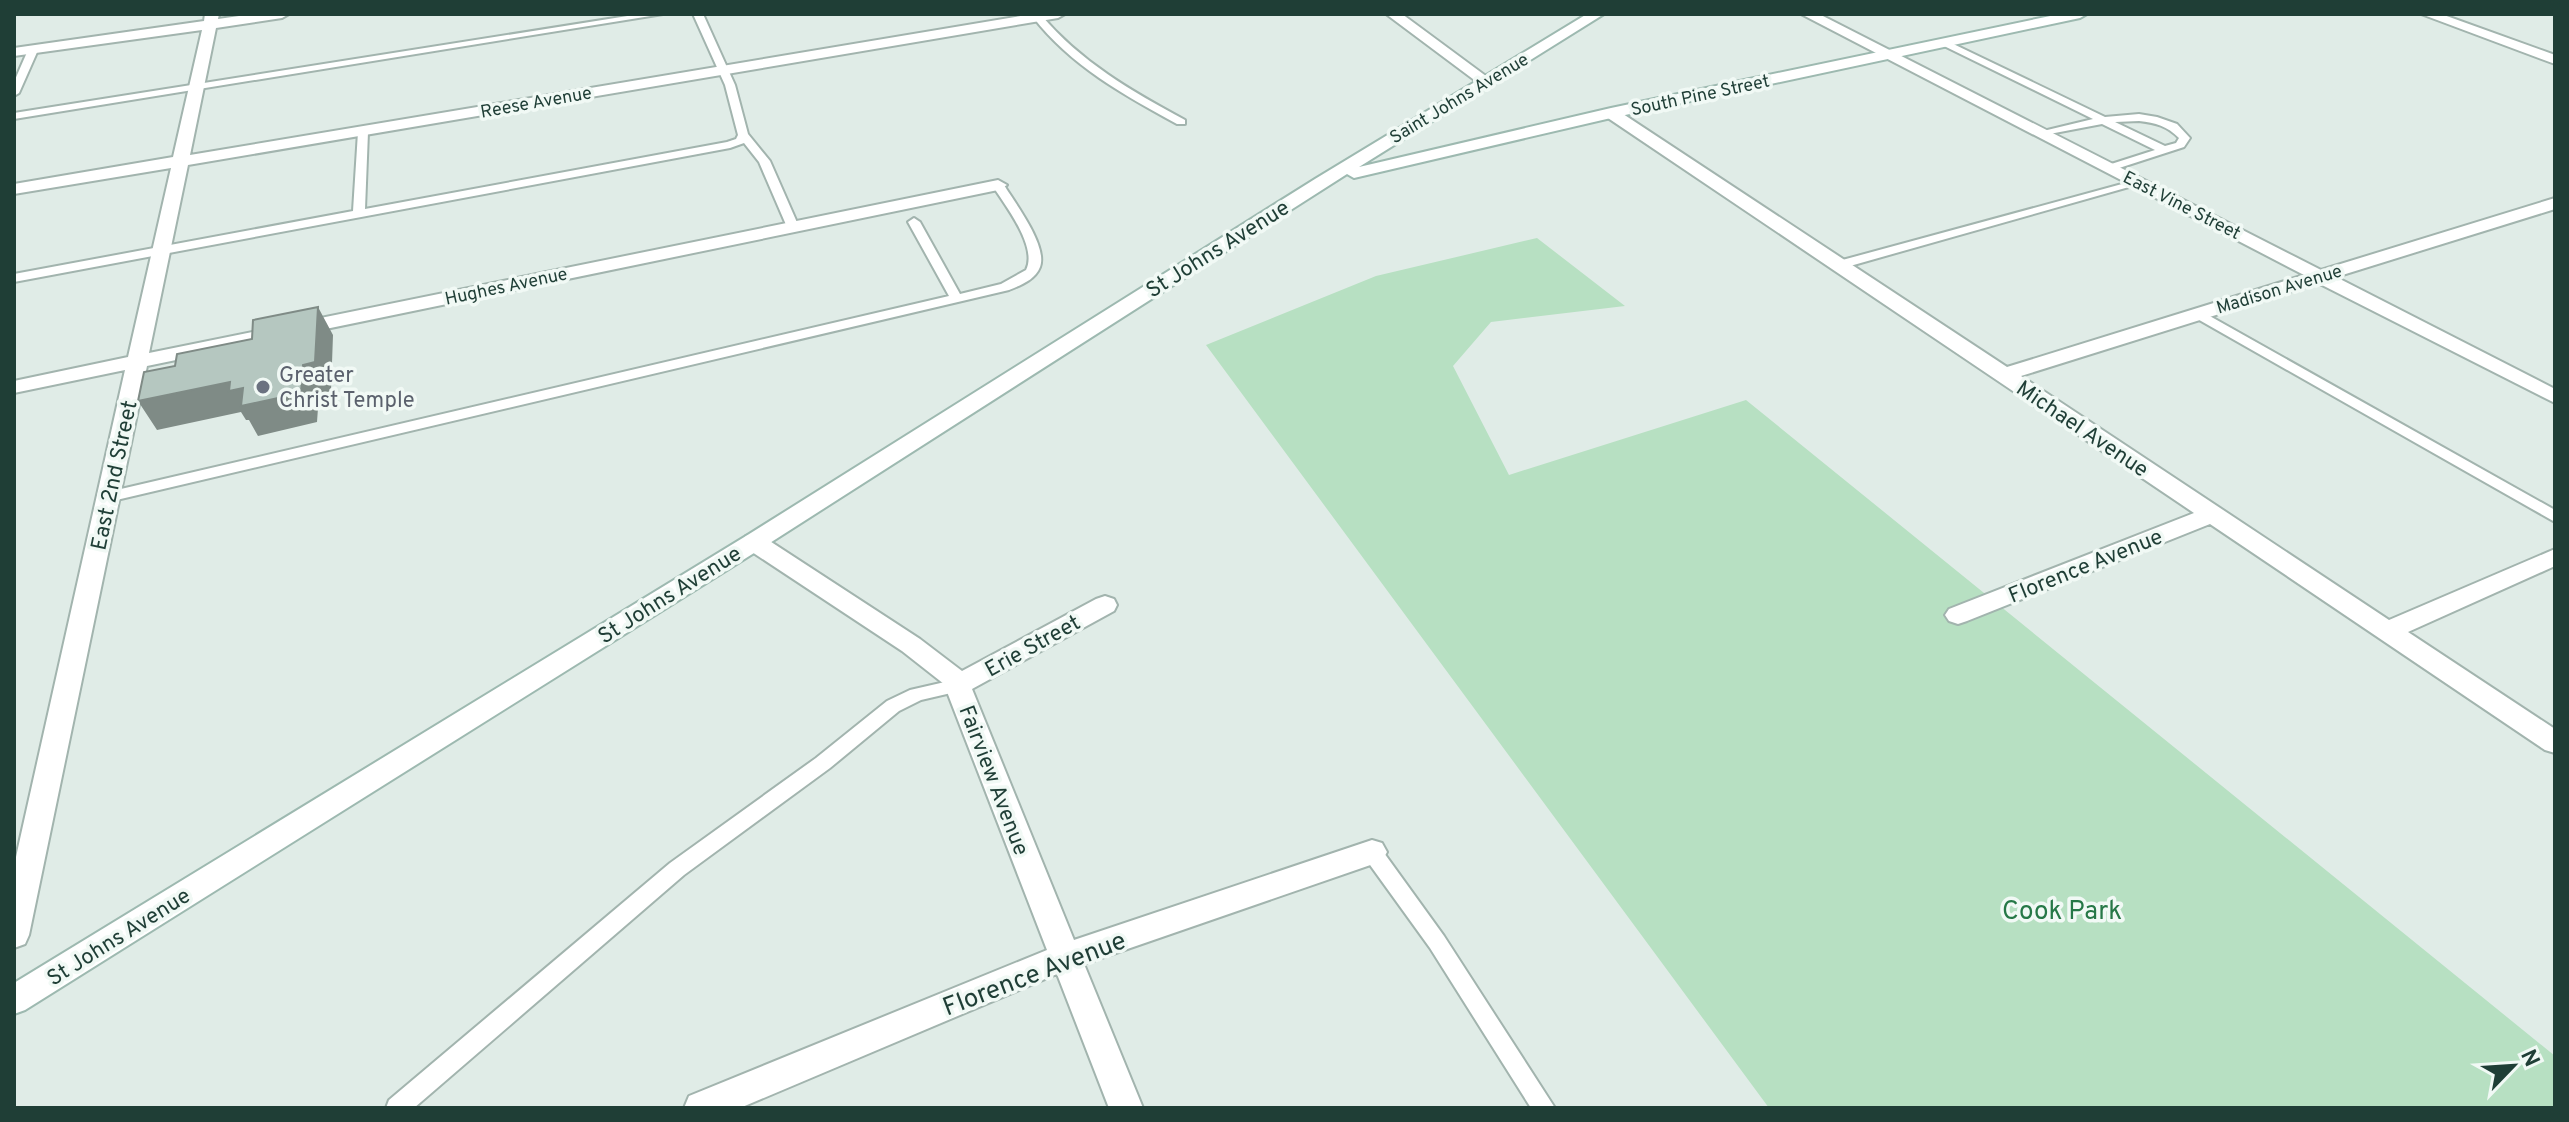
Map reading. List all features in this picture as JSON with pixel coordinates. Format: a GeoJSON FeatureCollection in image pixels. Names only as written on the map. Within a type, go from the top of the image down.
{"type":"FeatureCollection","features":[{"type":"Feature","properties":{"kind":"street"},"geometry":{"type":"LineString","coordinates":[[14,52],[210,19],[282,14]]}},
{"type":"Feature","properties":{"kind":"street","name":"Reese Avenue"},"geometry":{"type":"LineString","coordinates":[[14,189],[1058,14]]}},
{"type":"Feature","properties":{"kind":"street"},"geometry":{"type":"LineString","coordinates":[[1393,14],[1486,82]]}},
{"type":"Feature","properties":{"kind":"street","name":"Saint Johns Avenue"},"geometry":{"type":"LineString","coordinates":[[1321,183],[1597,14]]}},
{"type":"Feature","properties":{"kind":"street","name":"East Vine Street"},"geometry":{"type":"LineString","coordinates":[[1808,14],[2555,397]]}},
{"type":"Feature","properties":{"kind":"street","name":"South Pine Street"},"geometry":{"type":"LineString","coordinates":[[1321,183],[1377,165],[2080,14]]}},
{"type":"Feature","properties":{"kind":"street"},"geometry":{"type":"LineString","coordinates":[[2428,14],[2555,60]]}},
{"type":"Feature","properties":{"kind":"street","name":"East 2nd Street"},"geometry":{"type":"LineString","coordinates":[[14,935],[210,19]]}},
{"type":"Feature","properties":{"kind":"street","name":"Michael Avenue"},"geometry":{"type":"LineString","coordinates":[[1611,113],[2555,743]]}},
{"type":"Feature","properties":{"kind":"street","name":"St Johns Avenue"},"geometry":{"type":"LineString","coordinates":[[14,1000],[754,542],[1321,183]]}},
{"type":"Feature","properties":{"kind":"street","name":"Hughes Avenue"},"geometry":{"type":"LineString","coordinates":[[14,387],[998,185]]}},
{"type":"Feature","properties":{"kind":"street","name":"Madison Avenue"},"geometry":{"type":"LineString","coordinates":[[2004,375],[2555,203]]}},
{"type":"Feature","properties":{"kind":"street"},"geometry":{"type":"LineString","coordinates":[[2535,209],[2555,217]]}},
{"type":"Feature","properties":{"kind":"street","name":"Florence Avenue"},"geometry":{"type":"LineString","coordinates":[[1958,615],[2212,515]]}},
{"type":"Feature","properties":{"kind":"street","name":"Fairview Avenue"},"geometry":{"type":"LineString","coordinates":[[754,542],[951,674],[1126,1108]]}},
{"type":"Feature","properties":{"kind":"street"},"geometry":{"type":"LineString","coordinates":[[2387,631],[2555,557]]}},
{"type":"Feature","properties":{"kind":"street","name":"Erie Street"},"geometry":{"type":"LineString","coordinates":[[958,685],[1105,605]]}},
{"type":"Feature","properties":{"kind":"street","name":"Florence Avenue"},"geometry":{"type":"LineString","coordinates":[[701,1108],[1064,957],[1372,852]]}},
{"type":"Feature","properties":{"kind":"lane"},"geometry":{"type":"LineString","coordinates":[[14,116],[658,14]]}},
{"type":"Feature","properties":{"kind":"lane"},"geometry":{"type":"LineString","coordinates":[[698,14],[724,71],[743,135],[764,161],[793,227]]}},
{"type":"Feature","properties":{"kind":"lane"},"geometry":{"type":"LineString","coordinates":[[1038,17],[1055,40],[1103,80],[1181,122]]}},
{"type":"Feature","properties":{"kind":"lane"},"geometry":{"type":"LineString","coordinates":[[1945,43],[2164,150]]}},
{"type":"Feature","properties":{"kind":"lane"},"geometry":{"type":"LineString","coordinates":[[14,93],[33,50]]}},
{"type":"Feature","properties":{"kind":"lane"},"geometry":{"type":"LineString","coordinates":[[2043,134],[2102,120],[2141,117],[2179,129],[2185,138],[2180,145],[2109,168]]}},
{"type":"Feature","properties":{"kind":"lane"},"geometry":{"type":"LineString","coordinates":[[359,212],[363,132]]}},
{"type":"Feature","properties":{"kind":"lane"},"geometry":{"type":"LineString","coordinates":[[14,278],[730,145],[740,141],[743,135]]}},
{"type":"Feature","properties":{"kind":"lane"},"geometry":{"type":"LineString","coordinates":[[1839,265],[2137,183]]}},
{"type":"Feature","properties":{"kind":"lane"},"geometry":{"type":"LineString","coordinates":[[108,497],[1005,287],[1035,267],[1036,251],[998,185]]}},
{"type":"Feature","properties":{"kind":"lane"},"geometry":{"type":"LineString","coordinates":[[914,222],[956,298]]}},
{"type":"Feature","properties":{"kind":"lane"},"geometry":{"type":"LineString","coordinates":[[2199,314],[2555,517]]}},
{"type":"Feature","properties":{"kind":"lane"},"geometry":{"type":"LineString","coordinates":[[397,1108],[677,869],[823,763],[893,706],[916,695],[958,685]]}},
{"type":"Feature","properties":{"kind":"lane"},"geometry":{"type":"LineString","coordinates":[[1372,852],[1437,942],[1544,1108]]}},
{"type":"Feature","properties":{"kind":"green space","name":"Cook Park"},"geometry":{"type":"Polygon","coordinates":[[[1537,238],[1625,306],[1491,322],[1453,366],[1509,475],[1746,400],[2555,1056],[2555,1108],[1769,1108],[1206,345],[1376,276],[1537,238]]]}},
{"type":"Feature","properties":{"kind":"building"},"geometry":{"type":"Polygon","coordinates":[[[318,307],[315,362],[303,365],[301,393],[241,406],[243,388],[229,391],[230,382],[138,401],[144,372],[175,366],[177,354],[252,339],[253,320],[318,307]]]}},
{"type":"Feature","properties":{"kind":"place","name":"Greater Christ Temple"},"geometry":{"type":"Point","coordinates":[263,387]}}]}
